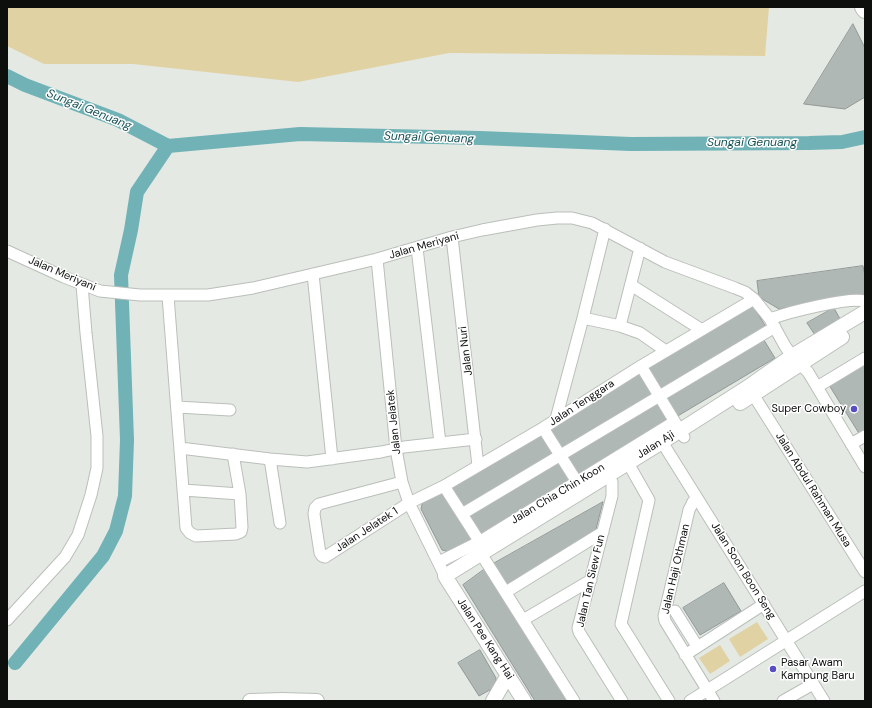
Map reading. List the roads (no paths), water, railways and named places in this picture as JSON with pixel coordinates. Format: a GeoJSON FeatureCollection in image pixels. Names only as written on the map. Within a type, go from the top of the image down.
{"type":"FeatureCollection","features":[{"type":"Feature","properties":{"kind":"main road","name":"Jalan Aji"},"geometry":{"type":"LineString","coordinates":[[447,579],[483,551],[610,479],[665,445],[679,430],[751,391],[865,312]]}},
{"type":"Feature","properties":{"kind":"main road","name":"Jalan Aji"},"geometry":{"type":"LineString","coordinates":[[797,360],[865,322]]}},
{"type":"Feature","properties":{"kind":"main road","name":"Jalan Pee Kang Hai"},"geometry":{"type":"LineString","coordinates":[[447,579],[508,675],[520,697]]}},
{"type":"Feature","properties":{"kind":"main road"},"geometry":{"type":"LineString","coordinates":[[493,701],[508,675]]}},
{"type":"Feature","properties":{"kind":"main road"},"geometry":{"type":"LineString","coordinates":[[493,701],[520,697]]}},
{"type":"Feature","properties":{"kind":"main road"},"geometry":{"type":"LineString","coordinates":[[250,701],[317,701]]}},
{"type":"Feature","properties":{"kind":"street","name":"Jalan Meriyani"},"geometry":{"type":"LineString","coordinates":[[7,251],[82,285],[100,290],[140,295],[194,296],[220,294],[313,274],[377,259],[452,237],[537,220],[557,218],[583,220],[605,229],[660,260],[740,290],[754,299],[773,323],[785,346],[808,372],[865,467]]}},
{"type":"Feature","properties":{"kind":"street"},"geometry":{"type":"LineString","coordinates":[[556,419],[605,229]]}},
{"type":"Feature","properties":{"kind":"street","name":"Jalan Nuri"},"geometry":{"type":"LineString","coordinates":[[452,237],[478,466]]}},
{"type":"Feature","properties":{"kind":"street"},"geometry":{"type":"LineString","coordinates":[[418,248],[440,443]]}},
{"type":"Feature","properties":{"kind":"street"},"geometry":{"type":"LineString","coordinates":[[620,326],[640,248]]}},
{"type":"Feature","properties":{"kind":"street","name":"Jalan Jelatek"},"geometry":{"type":"LineString","coordinates":[[377,259],[396,449],[402,482],[409,502],[447,579]]}},
{"type":"Feature","properties":{"kind":"street"},"geometry":{"type":"LineString","coordinates":[[313,274],[332,459]]}},
{"type":"Feature","properties":{"kind":"street"},"geometry":{"type":"LineString","coordinates":[[7,620],[54,570],[73,545],[78,535],[91,495],[97,468],[97,436],[82,285]]}},
{"type":"Feature","properties":{"kind":"street"},"geometry":{"type":"LineString","coordinates":[[631,285],[702,330]]}},
{"type":"Feature","properties":{"kind":"street"},"geometry":{"type":"LineString","coordinates":[[168,296],[186,528],[190,533],[196,536],[236,534],[241,532],[240,494],[233,454]]}},
{"type":"Feature","properties":{"kind":"street","name":"Jalan Tenggara"},"geometry":{"type":"LineString","coordinates":[[409,502],[444,486],[543,428],[666,350],[754,299]]}},
{"type":"Feature","properties":{"kind":"street"},"geometry":{"type":"LineString","coordinates":[[462,514],[659,396],[773,323],[835,303],[856,299],[865,301]]}},
{"type":"Feature","properties":{"kind":"street"},"geometry":{"type":"LineString","coordinates":[[583,318],[620,326],[640,333],[666,350]]}},
{"type":"Feature","properties":{"kind":"street"},"geometry":{"type":"LineString","coordinates":[[817,387],[865,358]]}},
{"type":"Feature","properties":{"kind":"street"},"geometry":{"type":"LineString","coordinates":[[641,366],[679,430]]}},
{"type":"Feature","properties":{"kind":"street","name":"Jalan Abdul Rahman Musa"},"geometry":{"type":"LineString","coordinates":[[751,391],[865,572]]}},
{"type":"Feature","properties":{"kind":"street"},"geometry":{"type":"LineString","coordinates":[[177,407],[230,410]]}},
{"type":"Feature","properties":{"kind":"street"},"geometry":{"type":"LineString","coordinates":[[543,428],[577,482]]}},
{"type":"Feature","properties":{"kind":"street","name":"Jalan Chia Chin Koon"},"geometry":{"type":"LineString","coordinates":[[439,562],[483,551],[577,482],[679,430]]}},
{"type":"Feature","properties":{"kind":"street"},"geometry":{"type":"LineString","coordinates":[[851,444],[865,436]]}},
{"type":"Feature","properties":{"kind":"street"},"geometry":{"type":"LineString","coordinates":[[180,448],[307,462],[404,447],[476,439]]}},
{"type":"Feature","properties":{"kind":"street","name":"Jalan Soon Boon Seng"},"geometry":{"type":"LineString","coordinates":[[665,445],[824,701]]}},
{"type":"Feature","properties":{"kind":"street"},"geometry":{"type":"LineString","coordinates":[[270,459],[280,523]]}},
{"type":"Feature","properties":{"kind":"street"},"geometry":{"type":"LineString","coordinates":[[630,466],[649,500],[621,624],[669,701]]}},
{"type":"Feature","properties":{"kind":"street","name":"Jalan Tan Siew Fun"},"geometry":{"type":"LineString","coordinates":[[610,479],[612,496],[578,628],[579,632],[622,701]]}},
{"type":"Feature","properties":{"kind":"street","name":"Jalan Jelatek 1"},"geometry":{"type":"LineString","coordinates":[[402,482],[319,504],[315,508],[314,514],[320,553],[325,557],[409,502]]}},
{"type":"Feature","properties":{"kind":"street"},"geometry":{"type":"LineString","coordinates":[[444,486],[462,514],[506,592],[574,701]]}},
{"type":"Feature","properties":{"kind":"street"},"geometry":{"type":"LineString","coordinates":[[183,490],[240,494]]}},
{"type":"Feature","properties":{"kind":"street","name":"Jalan Haji Othman"},"geometry":{"type":"LineString","coordinates":[[697,498],[689,510],[664,616],[665,621],[714,701]]}},
{"type":"Feature","properties":{"kind":"street"},"geometry":{"type":"LineString","coordinates":[[506,592],[603,532]]}},
{"type":"Feature","properties":{"kind":"street"},"geometry":{"type":"LineString","coordinates":[[523,620],[591,580]]}},
{"type":"Feature","properties":{"kind":"street"},"geometry":{"type":"LineString","coordinates":[[690,701],[865,591]]}},
{"type":"Feature","properties":{"kind":"street"},"geometry":{"type":"LineString","coordinates":[[685,655],[764,604]]}},
{"type":"Feature","properties":{"kind":"street"},"geometry":{"type":"LineString","coordinates":[[675,611],[697,646]]}},
{"type":"Feature","properties":{"kind":"street"},"geometry":{"type":"LineString","coordinates":[[783,701],[813,684]]}},
{"type":"Feature","properties":{"kind":"waterway","name":"Sungai Genuang"},"geometry":{"type":"LineString","coordinates":[[7,76],[25,85],[118,120],[168,146],[300,134],[480,138],[631,144],[809,143],[842,142],[865,137]]}},
{"type":"Feature","properties":{"kind":"waterway"},"geometry":{"type":"LineString","coordinates":[[15,663],[103,556],[116,531],[125,496],[127,440],[121,275],[131,230],[137,192],[168,146]]}},
{"type":"Feature","properties":{"kind":"place","name":"Super Cowboy"},"geometry":{"type":"Point","coordinates":[854,409]}},
{"type":"Feature","properties":{"kind":"place","name":"Pasar Awam Kampung Baru"},"geometry":{"type":"Point","coordinates":[773,669]}}]}
